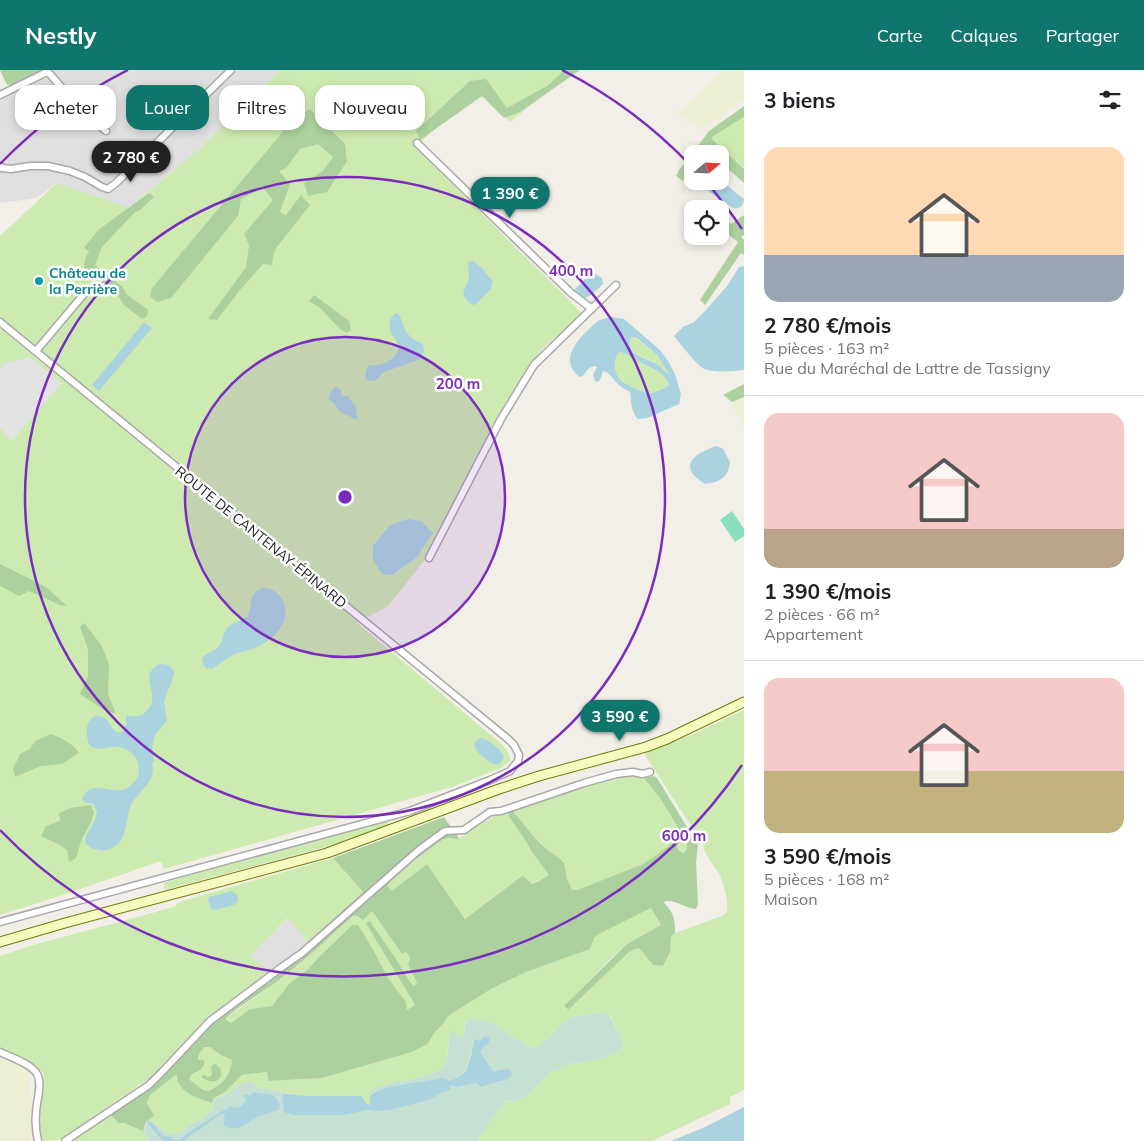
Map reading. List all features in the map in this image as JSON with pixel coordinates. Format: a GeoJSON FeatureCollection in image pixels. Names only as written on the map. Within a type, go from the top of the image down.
{"type":"FeatureCollection","features":[{"type":"Feature","properties":{"kind":"main road"},"geometry":{"type":"LineString","coordinates":[[0,942],[327,853],[499,789],[539,776],[646,747],[744,702]]}},
{"type":"Feature","properties":{"kind":"street"},"geometry":{"type":"LineString","coordinates":[[209,91],[231,70]]}},
{"type":"Feature","properties":{"kind":"street"},"geometry":{"type":"LineString","coordinates":[[0,95],[46,71],[59,85]]}},
{"type":"Feature","properties":{"kind":"street"},"geometry":{"type":"LineString","coordinates":[[0,166],[12,169],[48,166],[70,171],[102,187],[108,188],[116,183],[169,130]]}},
{"type":"Feature","properties":{"kind":"street"},"geometry":{"type":"LineString","coordinates":[[417,143],[572,293],[592,309]]}},
{"type":"Feature","properties":{"kind":"street"},"geometry":{"type":"LineString","coordinates":[[135,148],[143,157]]}},
{"type":"Feature","properties":{"kind":"street"},"geometry":{"type":"LineString","coordinates":[[429,558],[502,419],[534,365],[616,285]]}},
{"type":"Feature","properties":{"kind":"street"},"geometry":{"type":"LineString","coordinates":[[36,351],[84,294],[105,286]]}},
{"type":"Feature","properties":{"kind":"street","name":"ROUTE DE CANTENAY-ÉPINARD"},"geometry":{"type":"LineString","coordinates":[[0,322],[508,738],[519,755],[518,761],[510,771],[410,812],[0,922]]}},
{"type":"Feature","properties":{"kind":"street"},"geometry":{"type":"LineString","coordinates":[[65,1141],[149,1085],[210,1021],[302,954],[419,850],[444,831],[464,830],[490,812],[501,811],[584,783],[616,774],[634,772],[642,774],[650,772]]}},
{"type":"Feature","properties":{"kind":"street"},"geometry":{"type":"LineString","coordinates":[[0,1052],[26,1065],[38,1075],[40,1081],[36,1112],[38,1141]]}},
{"type":"Feature","properties":{"kind":"shaded area"},"geometry":{"type":"Polygon","coordinates":[[[43,70],[281,70],[265,85],[219,85],[219,130],[128,209],[57,183],[37,198],[0,203],[0,93],[43,70]]]}},
{"type":"Feature","properties":{"kind":"shaded area"},"geometry":{"type":"Polygon","coordinates":[[[30,357],[62,383],[11,442],[0,428],[0,368],[3,367],[2,364],[30,357]]]}},
{"type":"Feature","properties":{"kind":"shaded area"},"geometry":{"type":"Polygon","coordinates":[[[289,918],[308,942],[270,972],[250,956],[289,918]]]}},
{"type":"Feature","properties":{"kind":"green space"},"geometry":{"type":"Polygon","coordinates":[[[0,70],[43,70],[14,85],[7,85],[0,70]]]}},
{"type":"Feature","properties":{"kind":"green space"},"geometry":{"type":"Polygon","coordinates":[[[281,70],[574,70],[510,122],[479,89],[415,147],[583,314],[542,349],[509,398],[437,545],[388,606],[357,623],[498,741],[508,752],[510,761],[501,768],[452,787],[164,869],[161,861],[0,915],[0,236],[57,183],[129,208],[219,130],[305,130],[305,85],[265,85],[281,70]]]}},
{"type":"Feature","properties":{"kind":"green space"},"geometry":{"type":"Polygon","coordinates":[[[565,70],[580,70],[520,112],[504,118],[482,96],[420,140],[416,131],[425,130],[425,123],[470,81],[486,79],[507,108],[547,86],[565,70]]]}},
{"type":"Feature","properties":{"kind":"green space"},"geometry":{"type":"Polygon","coordinates":[[[723,70],[744,70],[744,99],[701,131],[678,113],[723,70]]]}},
{"type":"Feature","properties":{"kind":"green space"},"geometry":{"type":"Polygon","coordinates":[[[744,106],[744,117],[712,137],[718,145],[699,145],[709,131],[744,106]]]}},
{"type":"Feature","properties":{"kind":"green space"},"geometry":{"type":"Polygon","coordinates":[[[310,109],[315,114],[315,130],[331,130],[345,144],[347,161],[327,192],[308,196],[304,183],[323,171],[333,157],[318,144],[300,149],[286,168],[279,171],[290,184],[280,212],[286,215],[301,195],[310,205],[276,248],[272,265],[263,264],[217,320],[208,319],[246,267],[249,245],[244,234],[273,200],[263,188],[241,199],[238,216],[171,298],[158,302],[150,297],[152,288],[284,130],[305,130],[305,112],[310,109]]]}},
{"type":"Feature","properties":{"kind":"green space"},"geometry":{"type":"Polygon","coordinates":[[[744,117],[744,169],[729,155],[729,145],[718,145],[712,137],[744,117]]]}},
{"type":"Feature","properties":{"kind":"green space"},"geometry":{"type":"Polygon","coordinates":[[[729,155],[744,169],[744,183],[729,170],[729,155]]]}},
{"type":"Feature","properties":{"kind":"green space"},"geometry":{"type":"Polygon","coordinates":[[[684,164],[683,181],[676,176],[684,164]]]}},
{"type":"Feature","properties":{"kind":"green space"},"geometry":{"type":"Polygon","coordinates":[[[149,193],[154,197],[139,211],[135,212],[102,247],[95,265],[123,287],[126,294],[148,310],[147,316],[142,319],[124,305],[115,291],[92,272],[84,269],[85,259],[89,251],[84,248],[98,230],[149,193]]]}},
{"type":"Feature","properties":{"kind":"green space"},"geometry":{"type":"Polygon","coordinates":[[[744,215],[744,235],[741,237],[744,240],[744,255],[741,253],[705,305],[700,300],[738,242],[729,235],[729,223],[731,224],[744,215]]]}},
{"type":"Feature","properties":{"kind":"green space"},"geometry":{"type":"Polygon","coordinates":[[[314,295],[349,321],[351,330],[347,333],[340,329],[320,308],[309,301],[314,295]]]}},
{"type":"Feature","properties":{"kind":"green space"},"geometry":{"type":"Polygon","coordinates":[[[634,337],[657,355],[669,374],[655,363],[633,351],[629,343],[631,338],[634,337]]]}},
{"type":"Feature","properties":{"kind":"green space"},"geometry":{"type":"Polygon","coordinates":[[[619,352],[659,372],[670,385],[650,394],[624,382],[619,378],[615,367],[615,359],[619,352]]]}},
{"type":"Feature","properties":{"kind":"green space"},"geometry":{"type":"Polygon","coordinates":[[[744,384],[744,397],[732,402],[723,395],[744,384]]]}},
{"type":"Feature","properties":{"kind":"green space"},"geometry":{"type":"Polygon","coordinates":[[[744,397],[744,425],[732,403],[744,397]]]}},
{"type":"Feature","properties":{"kind":"green space"},"geometry":{"type":"Polygon","coordinates":[[[732,511],[744,529],[744,536],[735,542],[720,520],[732,511]]]}},
{"type":"Feature","properties":{"kind":"green space"},"geometry":{"type":"Polygon","coordinates":[[[0,564],[46,587],[67,606],[60,605],[29,591],[19,596],[0,586],[0,564]]]}},
{"type":"Feature","properties":{"kind":"green space"},"geometry":{"type":"Polygon","coordinates":[[[84,623],[102,646],[109,665],[108,694],[116,714],[104,710],[80,694],[88,677],[88,649],[80,627],[84,623]]]}},
{"type":"Feature","properties":{"kind":"green space"},"geometry":{"type":"Polygon","coordinates":[[[744,710],[744,1090],[730,1097],[730,1104],[652,1141],[478,1141],[505,1100],[517,1101],[527,1096],[549,1073],[569,1064],[607,1057],[618,1052],[623,1044],[620,1034],[610,1015],[602,1012],[572,1017],[545,1042],[533,1049],[488,1021],[473,1019],[465,1021],[464,1038],[453,1032],[450,1036],[447,1060],[442,1068],[432,1074],[371,1090],[370,1095],[385,1088],[443,1078],[451,1081],[457,1078],[466,1070],[474,1039],[480,1041],[485,1036],[490,1038],[488,1044],[481,1049],[481,1053],[493,1071],[506,1069],[510,1071],[512,1074],[509,1079],[481,1087],[477,1083],[457,1087],[451,1085],[450,1090],[429,1100],[390,1110],[368,1110],[345,1115],[293,1115],[284,1112],[282,1095],[300,1095],[257,1087],[252,1082],[248,1082],[215,1099],[212,1110],[202,1119],[187,1126],[180,1133],[166,1132],[153,1122],[147,1120],[153,1116],[147,1103],[150,1095],[178,1073],[178,1080],[183,1090],[212,1103],[214,1098],[226,1091],[242,1075],[267,1072],[268,1081],[322,1078],[412,1052],[428,1044],[434,1033],[448,1016],[491,989],[526,972],[589,949],[594,938],[599,934],[651,908],[661,925],[627,944],[564,1007],[568,1010],[629,952],[638,948],[653,965],[663,966],[670,952],[671,936],[722,916],[727,912],[727,903],[722,880],[706,853],[703,844],[645,755],[744,710]]]}},
{"type":"Feature","properties":{"kind":"green space"},"geometry":{"type":"Polygon","coordinates":[[[51,734],[63,739],[79,753],[62,764],[41,766],[15,777],[13,769],[20,754],[30,749],[35,741],[51,734]]]}},
{"type":"Feature","properties":{"kind":"green space"},"geometry":{"type":"Polygon","coordinates":[[[638,774],[644,778],[662,801],[687,843],[687,849],[684,853],[679,851],[677,846],[643,864],[577,890],[572,890],[558,857],[546,849],[534,837],[513,811],[514,808],[612,777],[638,774]]]}},
{"type":"Feature","properties":{"kind":"green space"},"geometry":{"type":"Polygon","coordinates":[[[654,776],[657,778],[698,845],[696,862],[698,904],[696,909],[673,902],[665,901],[664,903],[673,916],[675,933],[671,936],[670,952],[663,966],[653,965],[638,948],[629,952],[568,1010],[564,1006],[627,944],[661,925],[651,908],[599,934],[594,938],[590,949],[526,972],[491,989],[448,1016],[434,1033],[428,1044],[412,1052],[322,1078],[268,1081],[267,1072],[242,1075],[226,1091],[214,1098],[212,1103],[184,1090],[180,1085],[177,1074],[150,1095],[147,1103],[154,1116],[146,1121],[143,1131],[124,1123],[118,1123],[111,1115],[159,1079],[219,1016],[299,956],[297,952],[363,892],[333,858],[444,817],[459,838],[442,840],[413,861],[387,885],[392,891],[427,864],[465,919],[522,876],[532,884],[549,875],[509,816],[508,812],[514,808],[513,811],[534,837],[564,863],[567,879],[572,890],[577,890],[643,864],[674,842],[679,851],[684,853],[687,849],[687,843],[662,801],[644,778],[654,776]],[[372,911],[363,920],[358,916],[353,916],[287,974],[225,1019],[231,1023],[250,1009],[272,1006],[289,984],[308,969],[352,925],[358,925],[388,978],[406,1002],[407,1010],[415,1005],[366,923],[370,921],[414,986],[417,983],[408,964],[410,958],[406,952],[402,954],[372,911]],[[204,1047],[198,1059],[205,1061],[204,1064],[189,1079],[203,1090],[209,1091],[228,1075],[232,1060],[210,1047],[204,1047]]]}},
{"type":"Feature","properties":{"kind":"green space"},"geometry":{"type":"Polygon","coordinates":[[[91,805],[94,813],[91,822],[81,841],[76,858],[69,862],[67,850],[41,836],[46,826],[60,821],[59,813],[71,808],[91,805]]]}},
{"type":"Feature","properties":{"kind":"green space"},"geometry":{"type":"Polygon","coordinates":[[[508,812],[530,849],[550,875],[532,884],[522,876],[465,919],[427,864],[392,892],[386,885],[442,840],[463,836],[497,814],[502,816],[508,812]]]}},
{"type":"Feature","properties":{"kind":"green space"},"geometry":{"type":"Polygon","coordinates":[[[387,821],[388,826],[384,828],[329,846],[164,890],[164,883],[253,856],[387,821]]]}},
{"type":"Feature","properties":{"kind":"green space"},"geometry":{"type":"Polygon","coordinates":[[[333,858],[363,892],[308,942],[288,918],[250,956],[270,972],[203,1022],[154,1075],[59,1140],[41,1141],[39,1115],[44,1074],[37,1066],[0,1048],[0,956],[43,942],[176,906],[177,903],[196,897],[333,858]]]}},
{"type":"Feature","properties":{"kind":"green space"},"geometry":{"type":"Polygon","coordinates":[[[372,910],[402,954],[405,952],[410,958],[408,964],[417,983],[415,986],[408,979],[398,962],[393,968],[415,1005],[407,1011],[406,1002],[388,978],[374,951],[357,925],[352,925],[308,969],[289,984],[272,1006],[250,1009],[231,1023],[225,1019],[288,974],[353,916],[372,910]]]}},
{"type":"Feature","properties":{"kind":"green space"},"geometry":{"type":"Polygon","coordinates":[[[602,1012],[609,1015],[620,1034],[623,1044],[618,1052],[607,1057],[569,1064],[549,1073],[527,1096],[517,1101],[505,1100],[478,1141],[149,1141],[144,1131],[147,1120],[153,1122],[166,1132],[180,1133],[187,1126],[202,1119],[212,1110],[215,1099],[248,1082],[252,1082],[257,1087],[304,1096],[286,1094],[345,1115],[368,1110],[390,1110],[429,1100],[449,1090],[451,1085],[478,1083],[481,1087],[504,1081],[504,1069],[493,1071],[480,1051],[482,1047],[486,1046],[483,1037],[480,1041],[473,1041],[474,1046],[466,1072],[451,1081],[443,1078],[374,1092],[370,1096],[370,1090],[391,1083],[432,1074],[442,1068],[447,1060],[449,1040],[453,1031],[459,1036],[464,1037],[466,1021],[473,1019],[488,1021],[533,1049],[545,1042],[572,1017],[602,1012]]]}},
{"type":"Feature","properties":{"kind":"green space"},"geometry":{"type":"Polygon","coordinates":[[[210,1046],[221,1055],[232,1060],[228,1075],[209,1091],[203,1090],[189,1079],[191,1075],[198,1072],[199,1054],[204,1047],[210,1046]]]}},
{"type":"Feature","properties":{"kind":"green space"},"geometry":{"type":"Polygon","coordinates":[[[0,1058],[29,1070],[32,1124],[30,1141],[0,1141],[0,1058]]]}},
{"type":"Feature","properties":{"kind":"green space"},"geometry":{"type":"Polygon","coordinates":[[[215,1064],[221,1070],[220,1077],[213,1081],[202,1078],[202,1075],[211,1076],[211,1066],[215,1064]]]}},
{"type":"Feature","properties":{"kind":"green space"},"geometry":{"type":"Polygon","coordinates":[[[111,1115],[118,1123],[124,1123],[143,1130],[147,1120],[144,1131],[149,1141],[73,1141],[111,1115]]]}},
{"type":"Feature","properties":{"kind":"water"},"geometry":{"type":"Polygon","coordinates":[[[729,187],[744,199],[743,204],[738,208],[729,205],[729,200],[721,200],[707,190],[729,190],[729,187]]]}},
{"type":"Feature","properties":{"kind":"water"},"geometry":{"type":"Polygon","coordinates":[[[473,261],[482,268],[493,282],[490,290],[475,305],[464,297],[463,293],[469,279],[468,262],[473,261]]]}},
{"type":"Feature","properties":{"kind":"water"},"geometry":{"type":"Polygon","coordinates":[[[744,266],[744,370],[710,371],[701,367],[674,336],[684,326],[693,323],[705,311],[727,286],[739,267],[744,266]]]}},
{"type":"Feature","properties":{"kind":"water"},"geometry":{"type":"Polygon","coordinates":[[[592,272],[602,278],[603,284],[591,295],[582,299],[572,292],[592,272]]]}},
{"type":"Feature","properties":{"kind":"water"},"geometry":{"type":"Polygon","coordinates":[[[396,313],[399,314],[410,336],[423,344],[424,352],[418,360],[384,372],[375,381],[367,380],[365,375],[368,365],[385,363],[396,354],[398,345],[392,335],[390,326],[392,317],[396,313]]]}},
{"type":"Feature","properties":{"kind":"water"},"geometry":{"type":"Polygon","coordinates":[[[612,317],[624,319],[660,350],[675,374],[681,394],[679,404],[647,418],[638,419],[633,410],[630,392],[620,386],[608,373],[603,371],[600,380],[597,382],[593,375],[597,367],[589,368],[580,377],[571,367],[570,357],[574,346],[582,336],[595,323],[612,317]],[[633,337],[629,343],[633,351],[639,356],[655,363],[669,374],[657,355],[637,338],[633,337]],[[619,352],[615,360],[615,368],[620,379],[625,383],[650,394],[669,385],[664,376],[659,372],[619,352]]]}},
{"type":"Feature","properties":{"kind":"water"},"geometry":{"type":"Polygon","coordinates":[[[144,322],[152,328],[99,391],[92,385],[144,322]]]}},
{"type":"Feature","properties":{"kind":"water"},"geometry":{"type":"Polygon","coordinates":[[[336,387],[341,390],[342,396],[348,396],[356,408],[357,420],[339,411],[333,402],[329,400],[330,393],[336,387]]]}},
{"type":"Feature","properties":{"kind":"water"},"geometry":{"type":"Polygon","coordinates":[[[717,446],[723,449],[730,462],[729,467],[722,478],[705,484],[691,472],[690,466],[695,457],[701,452],[717,446]]]}},
{"type":"Feature","properties":{"kind":"water"},"geometry":{"type":"Polygon","coordinates":[[[408,519],[421,521],[433,533],[416,558],[392,575],[382,574],[373,560],[373,546],[390,525],[408,519]]]}},
{"type":"Feature","properties":{"kind":"water"},"geometry":{"type":"Polygon","coordinates":[[[262,588],[275,592],[285,606],[286,613],[281,627],[264,643],[235,654],[212,669],[206,668],[202,660],[203,657],[219,646],[229,626],[248,616],[252,597],[262,588]]]}},
{"type":"Feature","properties":{"kind":"water"},"geometry":{"type":"Polygon","coordinates":[[[160,664],[169,665],[174,671],[174,675],[164,701],[167,721],[156,734],[153,741],[154,760],[152,775],[147,785],[132,803],[121,841],[107,850],[94,849],[85,840],[95,821],[97,811],[93,804],[85,803],[82,799],[87,791],[93,788],[120,790],[128,788],[135,781],[139,768],[135,756],[124,748],[99,749],[89,745],[87,726],[95,716],[101,716],[116,731],[124,731],[126,716],[142,715],[152,703],[150,674],[153,668],[160,664]]]}},
{"type":"Feature","properties":{"kind":"water"},"geometry":{"type":"Polygon","coordinates":[[[481,738],[498,748],[504,757],[501,763],[492,763],[478,752],[475,743],[481,738]]]}},
{"type":"Feature","properties":{"kind":"water"},"geometry":{"type":"Polygon","coordinates":[[[232,891],[238,898],[234,905],[215,910],[211,909],[209,897],[232,891]]]}},
{"type":"Feature","properties":{"kind":"water"},"geometry":{"type":"Polygon","coordinates":[[[485,1036],[490,1038],[488,1044],[481,1049],[481,1053],[493,1071],[506,1069],[510,1071],[512,1074],[509,1079],[481,1087],[477,1083],[457,1087],[451,1085],[450,1090],[429,1100],[390,1110],[368,1110],[345,1115],[293,1115],[284,1112],[282,1095],[286,1094],[304,1096],[362,1096],[369,1105],[370,1096],[384,1089],[443,1078],[451,1081],[466,1072],[474,1039],[480,1041],[485,1036]]]}},
{"type":"Feature","properties":{"kind":"water"},"geometry":{"type":"Polygon","coordinates":[[[254,1092],[273,1095],[280,1106],[278,1110],[260,1116],[238,1128],[225,1126],[224,1113],[183,1141],[166,1141],[160,1138],[146,1121],[152,1123],[163,1136],[179,1140],[231,1106],[233,1108],[241,1107],[246,1100],[244,1095],[250,1096],[254,1092]]]}},
{"type":"Feature","properties":{"kind":"water"},"geometry":{"type":"Polygon","coordinates":[[[744,1107],[744,1141],[671,1141],[705,1127],[744,1107]]]}},
{"type":"Feature","properties":{"kind":"place","name":"Château de la Perrière"},"geometry":{"type":"Point","coordinates":[39,281]}}]}
